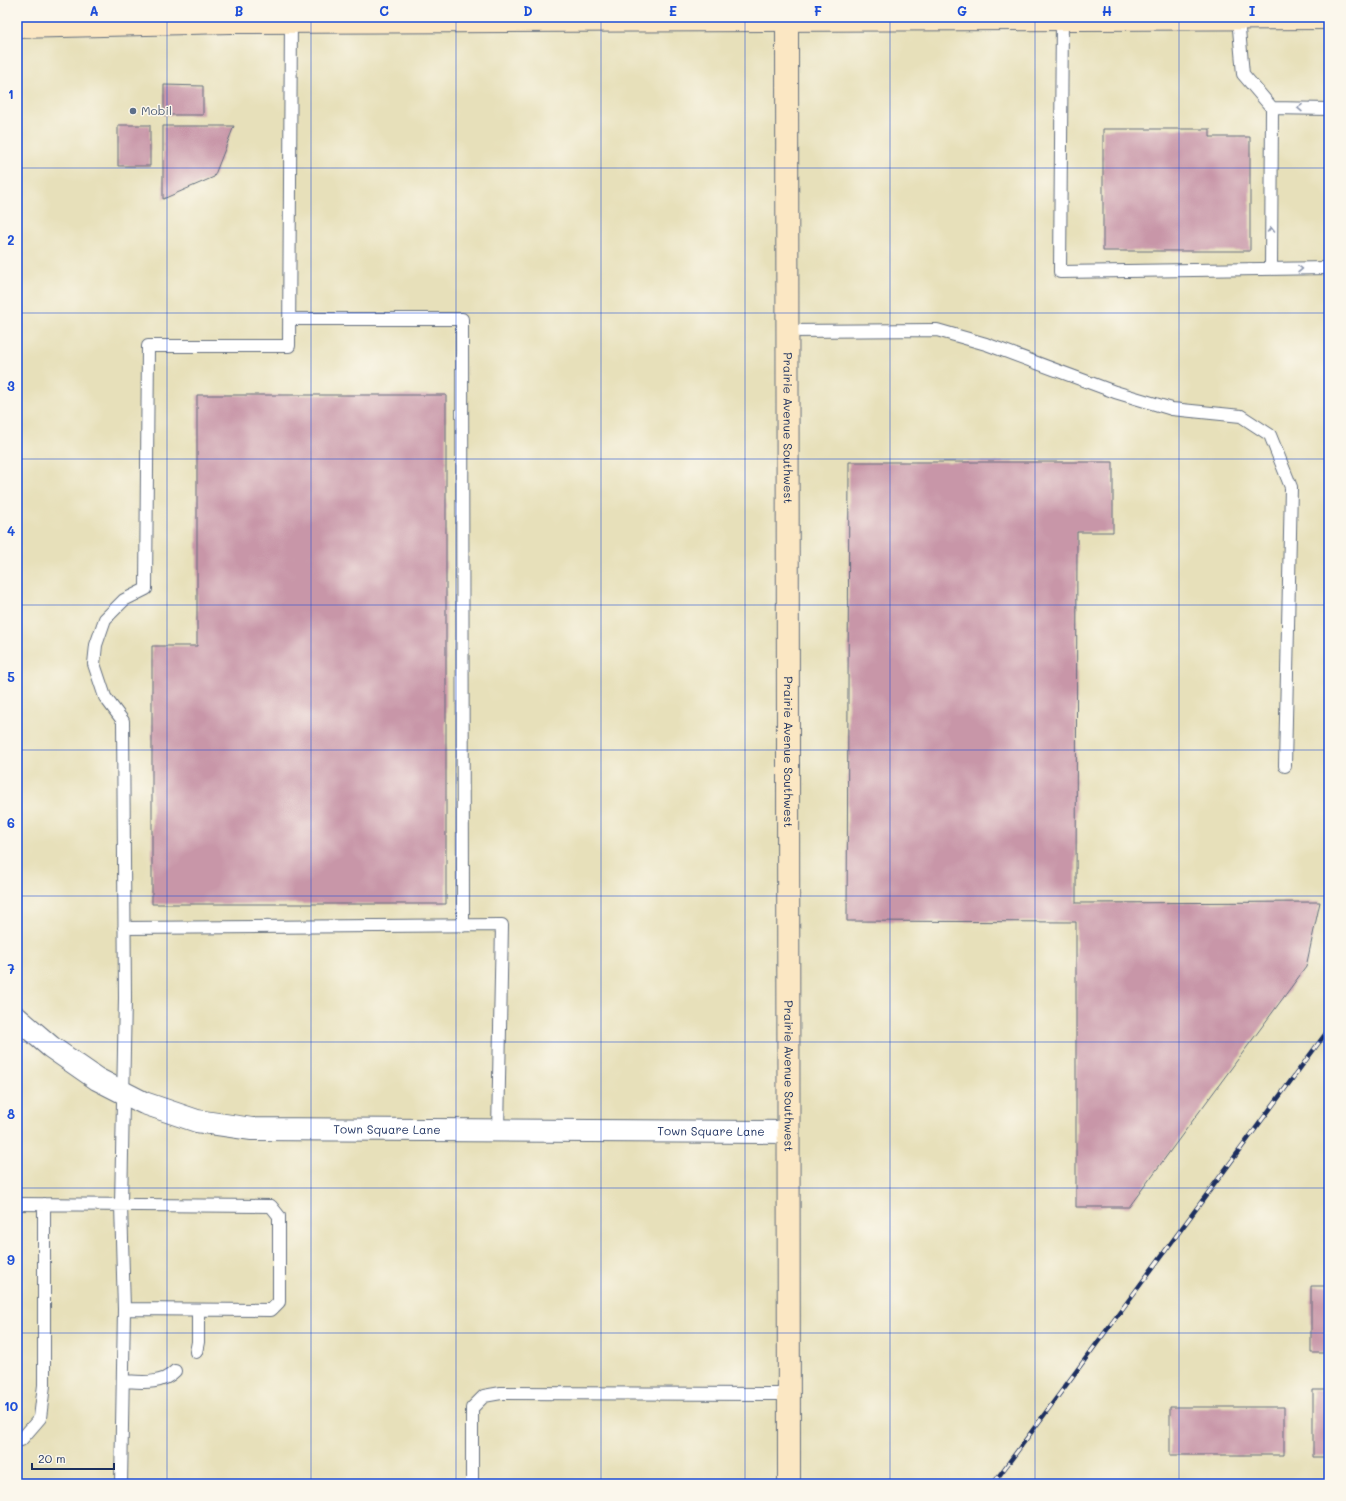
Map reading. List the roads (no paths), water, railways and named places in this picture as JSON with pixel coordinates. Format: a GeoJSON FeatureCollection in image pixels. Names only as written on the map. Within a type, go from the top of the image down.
{"type":"FeatureCollection","features":[{"type":"Feature","properties":{"kind":"street"},"geometry":{"type":"LineString","coordinates":[[17,27],[231,19],[787,20],[1329,18]]}},
{"type":"Feature","properties":{"kind":"street","name":"Prairie Avenue Southwest"},"geometry":{"type":"LineString","coordinates":[[787,20],[789,1484]]}},
{"type":"Feature","properties":{"kind":"street","name":"Town Square Lane"},"geometry":{"type":"LineString","coordinates":[[17,1018],[51,1047],[97,1079],[144,1103],[197,1121],[252,1129],[788,1132]]}},
{"type":"Feature","properties":{"kind":"lane"},"geometry":{"type":"LineString","coordinates":[[1062,18],[1060,272],[1329,268]]}},
{"type":"Feature","properties":{"kind":"lane"},"geometry":{"type":"LineString","coordinates":[[1238,18],[1243,74],[1272,108],[1271,269]]}},
{"type":"Feature","properties":{"kind":"lane"},"geometry":{"type":"LineString","coordinates":[[121,1484],[124,1309],[121,1205],[124,998],[122,721],[105,697],[94,664],[96,645],[106,619],[124,600],[146,588],[148,346],[289,346],[291,19]]}},
{"type":"Feature","properties":{"kind":"lane"},"geometry":{"type":"LineString","coordinates":[[1272,108],[1329,109]]}},
{"type":"Feature","properties":{"kind":"lane"},"geometry":{"type":"LineString","coordinates":[[289,319],[462,319],[463,926]]}},
{"type":"Feature","properties":{"kind":"lane"},"geometry":{"type":"LineString","coordinates":[[787,331],[937,330],[986,344],[1115,392],[1172,409],[1241,416],[1270,435],[1291,488],[1285,766]]}},
{"type":"Feature","properties":{"kind":"lane"},"geometry":{"type":"LineString","coordinates":[[124,928],[502,926],[498,1131]]}},
{"type":"Feature","properties":{"kind":"lane"},"geometry":{"type":"LineString","coordinates":[[17,1204],[271,1206],[278,1216],[279,1302],[271,1310],[124,1309]]}},
{"type":"Feature","properties":{"kind":"lane"},"geometry":{"type":"LineString","coordinates":[[17,1441],[21,1440],[40,1418],[44,1385],[44,1204]]}},
{"type":"Feature","properties":{"kind":"lane"},"geometry":{"type":"LineString","coordinates":[[196,1352],[198,1342],[198,1310]]}},
{"type":"Feature","properties":{"kind":"lane"},"geometry":{"type":"LineString","coordinates":[[123,1381],[154,1382],[171,1375],[175,1371]]}},
{"type":"Feature","properties":{"kind":"lane"},"geometry":{"type":"LineString","coordinates":[[472,1484],[472,1408],[484,1396],[501,1393],[788,1394]]}},
{"type":"Feature","properties":{"kind":"railway"},"geometry":{"type":"LineString","coordinates":[[993,1484],[1329,1029]]}},
{"type":"Feature","properties":{"kind":"place","name":"Mobil"},"geometry":{"type":"Point","coordinates":[133,111]}}]}
